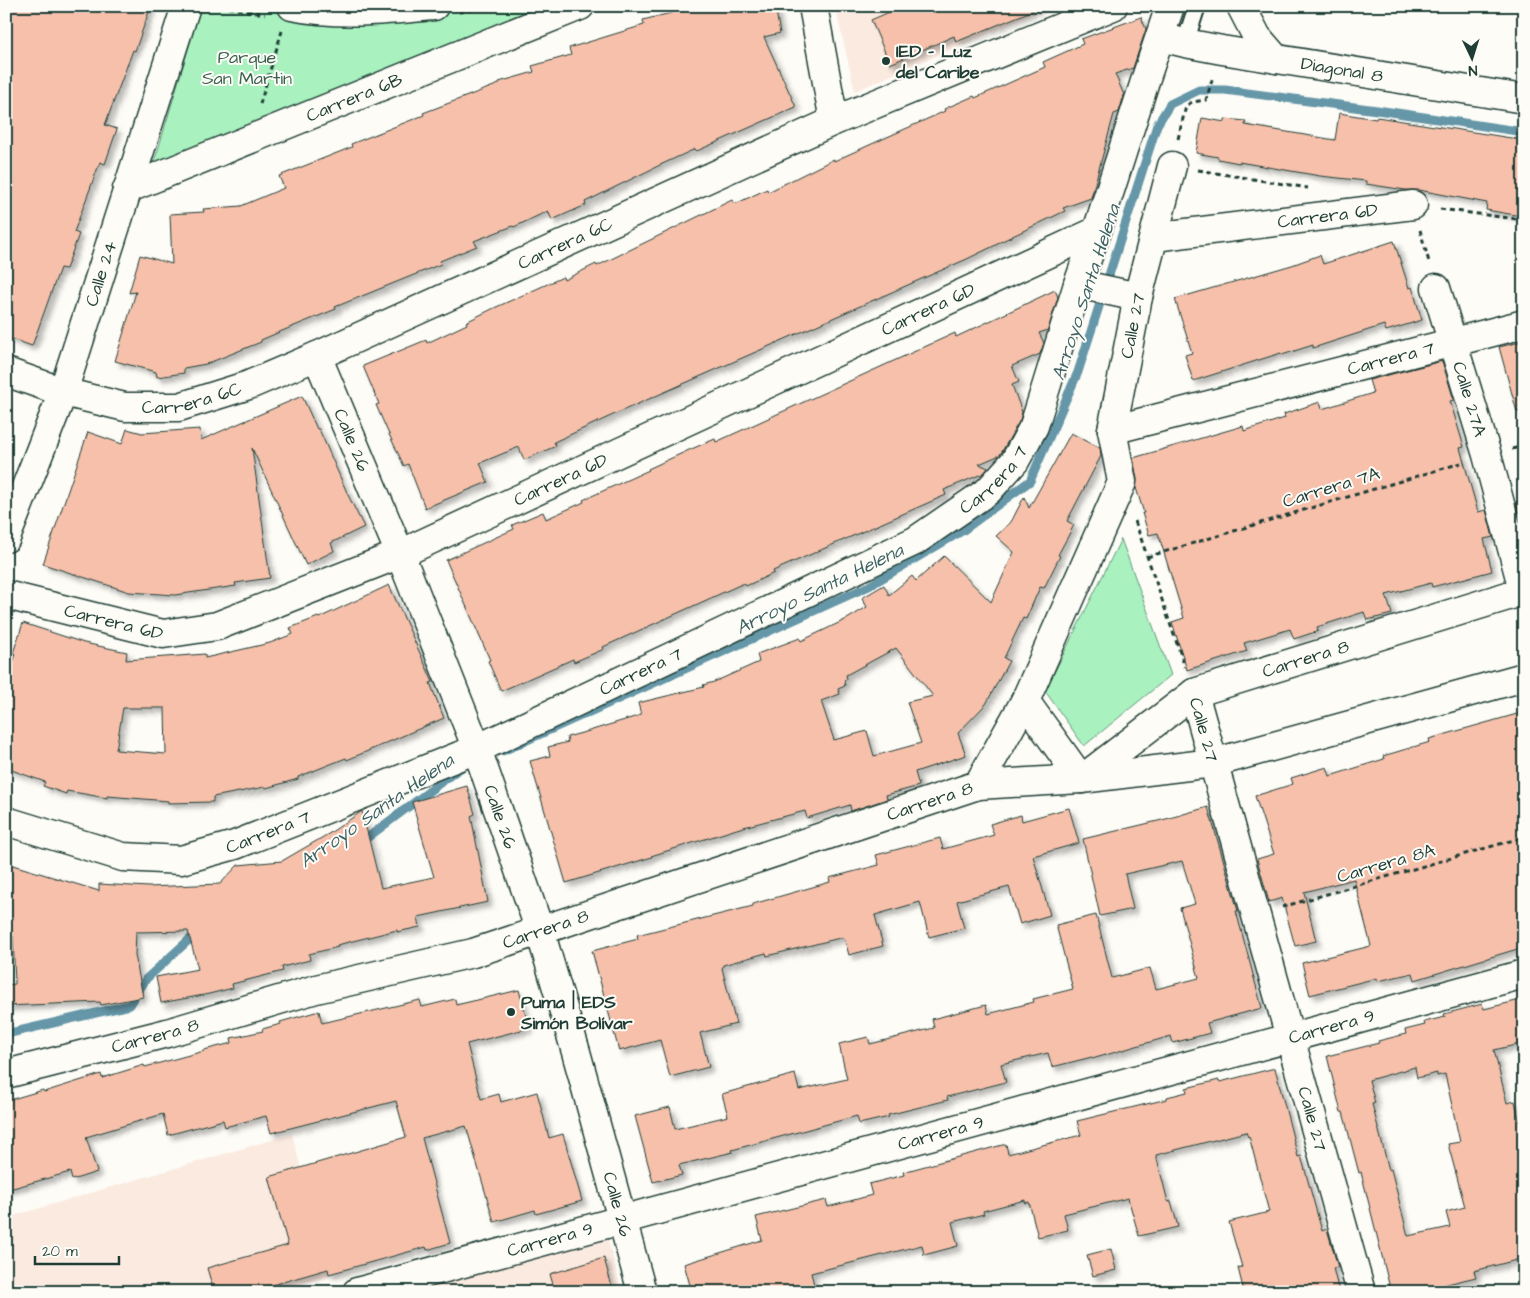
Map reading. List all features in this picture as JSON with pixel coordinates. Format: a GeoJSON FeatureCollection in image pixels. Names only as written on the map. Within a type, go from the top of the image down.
{"type":"FeatureCollection","features":[{"type":"Feature","properties":{"kind":"street","name":"Calle 24"},"geometry":{"type":"LineString","coordinates":[[6,538],[63,392],[186,6]]}},
{"type":"Feature","properties":{"kind":"street"},"geometry":{"type":"LineString","coordinates":[[288,17],[328,11],[366,12],[434,6]]}},
{"type":"Feature","properties":{"kind":"street","name":"Carrera 6B"},"geometry":{"type":"LineString","coordinates":[[128,189],[580,6]]}},
{"type":"Feature","properties":{"kind":"street"},"geometry":{"type":"LineString","coordinates":[[813,6],[834,121]]}},
{"type":"Feature","properties":{"kind":"street","name":"Carrera 6C"},"geometry":{"type":"LineString","coordinates":[[6,372],[63,392],[125,407],[179,407],[249,385],[317,356],[834,121],[1113,6]]}},
{"type":"Feature","properties":{"kind":"street"},"geometry":{"type":"LineString","coordinates":[[1097,232],[1146,78],[1173,40],[1170,6]]}},
{"type":"Feature","properties":{"kind":"street"},"geometry":{"type":"LineString","coordinates":[[1241,6],[1257,37],[1276,59]]}},
{"type":"Feature","properties":{"kind":"street","name":"Diagonal 8"},"geometry":{"type":"LineString","coordinates":[[1173,40],[1276,59],[1524,98]]}},
{"type":"Feature","properties":{"kind":"street","name":"Calle 27"},"geometry":{"type":"LineString","coordinates":[[1122,482],[1112,430],[1130,295],[1154,237],[1172,166]]}},
{"type":"Feature","properties":{"kind":"street","name":"Carrera 6D"},"geometry":{"type":"LineString","coordinates":[[1154,237],[1413,205]]}},
{"type":"Feature","properties":{"kind":"street","name":"Carrera 7"},"geometry":{"type":"LineString","coordinates":[[6,821],[123,857],[181,860],[235,845],[477,749],[915,541],[988,491],[1015,461],[1034,426],[1086,285],[1097,232]]}},
{"type":"Feature","properties":{"kind":"street","name":"Carrera 6D"},"geometry":{"type":"LineString","coordinates":[[6,595],[163,634],[217,626],[400,554],[1097,232]]}},
{"type":"Feature","properties":{"kind":"street"},"geometry":{"type":"LineString","coordinates":[[1086,285],[1130,295]]}},
{"type":"Feature","properties":{"kind":"street","name":"Calle 27A"},"geometry":{"type":"LineString","coordinates":[[1436,288],[1486,456],[1523,592]]}},
{"type":"Feature","properties":{"kind":"street","name":"Carrera 7"},"geometry":{"type":"LineString","coordinates":[[1112,430],[1524,324]]}},
{"type":"Feature","properties":{"kind":"street","name":"Calle 26"},"geometry":{"type":"LineString","coordinates":[[317,356],[400,554],[477,749],[540,931],[623,1219],[642,1292]]}},
{"type":"Feature","properties":{"kind":"street"},"geometry":{"type":"LineString","coordinates":[[978,785],[1025,701],[1122,482]]}},
{"type":"Feature","properties":{"kind":"street","name":"Carrera 8"},"geometry":{"type":"LineString","coordinates":[[1081,779],[1194,694],[1523,592]]}},
{"type":"Feature","properties":{"kind":"street","name":"Carrera 8"},"geometry":{"type":"LineString","coordinates":[[6,1074],[167,1033],[316,990],[473,953],[978,785],[1081,779],[1213,763],[1524,677]]}},
{"type":"Feature","properties":{"kind":"street","name":"Calle 27"},"geometry":{"type":"LineString","coordinates":[[1194,694],[1361,1292]]}},
{"type":"Feature","properties":{"kind":"street"},"geometry":{"type":"LineString","coordinates":[[1025,701],[1081,779]]}},
{"type":"Feature","properties":{"kind":"street","name":"Carrera 9"},"geometry":{"type":"LineString","coordinates":[[357,1292],[1524,974]]}},
{"type":"Feature","properties":{"kind":"lane"},"geometry":{"type":"LineString","coordinates":[[1173,40],[1196,6]]}},
{"type":"Feature","properties":{"kind":"path"},"geometry":{"type":"LineString","coordinates":[[250,140],[288,17]]}},
{"type":"Feature","properties":{"kind":"path"},"geometry":{"type":"LineString","coordinates":[[1172,166],[1186,106],[1192,102],[1206,100],[1213,77]]}},
{"type":"Feature","properties":{"kind":"path"},"geometry":{"type":"LineString","coordinates":[[1413,205],[1436,288]]}},
{"type":"Feature","properties":{"kind":"path","name":"Carrera 7A"},"geometry":{"type":"LineString","coordinates":[[1147,557],[1524,446]]}},
{"type":"Feature","properties":{"kind":"path","name":"Calle 27"},"geometry":{"type":"LineString","coordinates":[[1122,482],[1194,694]]}},
{"type":"Feature","properties":{"kind":"path","name":"Carrera 8A"},"geometry":{"type":"LineString","coordinates":[[1256,915],[1524,837]]}},
{"type":"Feature","properties":{"kind":"shaded area","name":"IED - Luz del Caribe"},"geometry":{"type":"Polygon","coordinates":[[[835,6],[1051,6],[855,91],[835,6]]]}},
{"type":"Feature","properties":{"kind":"shaded area"},"geometry":{"type":"Polygon","coordinates":[[[292,1134],[329,1277],[272,1292],[6,1292],[6,1218],[292,1134]]]}},
{"type":"Feature","properties":{"kind":"shaded area"},"geometry":{"type":"Polygon","coordinates":[[[608,1240],[622,1292],[407,1292],[608,1240]]]}},
{"type":"Feature","properties":{"kind":"green space","name":"Parque San Martin"},"geometry":{"type":"Polygon","coordinates":[[[201,6],[258,6],[317,17],[380,19],[474,6],[558,6],[150,171],[201,6]]]}},
{"type":"Feature","properties":{"kind":"green space"},"geometry":{"type":"Polygon","coordinates":[[[1121,539],[1171,675],[1084,746],[1045,691],[1121,539]]]}},
{"type":"Feature","properties":{"kind":"building"},"geometry":{"type":"Polygon","coordinates":[[[6,6],[151,6],[105,125],[117,129],[105,164],[100,162],[74,232],[79,234],[66,269],[60,268],[32,346],[6,337],[6,6]]]}},
{"type":"Feature","properties":{"kind":"building"},"geometry":{"type":"Polygon","coordinates":[[[678,6],[775,6],[780,33],[764,37],[796,107],[697,151],[695,149],[658,166],[585,202],[586,205],[552,220],[548,211],[514,227],[474,241],[477,246],[440,261],[441,264],[335,307],[336,309],[261,340],[261,342],[206,364],[184,368],[184,373],[157,377],[156,372],[115,361],[136,292],[129,293],[140,255],[172,264],[170,214],[204,212],[203,209],[241,206],[284,188],[279,176],[352,147],[351,144],[424,115],[423,113],[499,84],[499,82],[534,72],[532,66],[571,55],[569,48],[644,25],[643,20],[679,11],[678,6]]]}},
{"type":"Feature","properties":{"kind":"building"},"geometry":{"type":"Polygon","coordinates":[[[903,6],[1041,7],[956,42],[954,36],[890,64],[871,20],[903,6]]]}},
{"type":"Feature","properties":{"kind":"building"},"geometry":{"type":"Polygon","coordinates":[[[1141,17],[1146,29],[1133,68],[1115,74],[1124,95],[1119,112],[1114,114],[1091,198],[1063,208],[1065,211],[967,259],[554,442],[556,446],[524,460],[519,447],[480,463],[488,482],[425,508],[408,464],[404,466],[376,405],[379,404],[363,366],[426,340],[427,343],[467,324],[466,322],[492,309],[563,277],[564,280],[596,264],[597,266],[732,200],[735,204],[767,189],[768,192],[834,159],[834,161],[945,111],[944,109],[974,96],[975,98],[1045,67],[1043,62],[1083,44],[1081,39],[1141,17]]]}},
{"type":"Feature","properties":{"kind":"building"},"geometry":{"type":"Polygon","coordinates":[[[1339,113],[1376,119],[1377,117],[1524,140],[1524,201],[1521,216],[1486,210],[1487,203],[1419,190],[1405,190],[1366,184],[1366,181],[1320,176],[1239,163],[1196,153],[1202,118],[1225,122],[1225,119],[1246,121],[1245,125],[1335,140],[1339,113]]]}},
{"type":"Feature","properties":{"kind":"building"},"geometry":{"type":"Polygon","coordinates":[[[1394,241],[1409,288],[1412,287],[1422,320],[1386,331],[1384,325],[1313,348],[1313,345],[1282,355],[1281,353],[1193,381],[1185,355],[1192,353],[1175,299],[1320,255],[1323,264],[1394,241]]]}},
{"type":"Feature","properties":{"kind":"building"},"geometry":{"type":"Polygon","coordinates":[[[1055,290],[1058,297],[1048,330],[1039,333],[1044,343],[1040,354],[1012,366],[1019,382],[1012,385],[1022,412],[1020,420],[1000,455],[979,464],[988,468],[984,473],[944,490],[946,495],[773,571],[774,573],[746,586],[744,583],[603,647],[604,649],[574,662],[573,659],[501,691],[488,661],[490,660],[446,560],[514,529],[512,525],[543,512],[546,519],[689,450],[715,439],[716,442],[955,333],[956,337],[1055,290]]]}},
{"type":"Feature","properties":{"kind":"building"},"geometry":{"type":"Polygon","coordinates":[[[1524,341],[1524,411],[1517,412],[1499,347],[1524,341]]]}},
{"type":"Feature","properties":{"kind":"building"},"geometry":{"type":"Polygon","coordinates":[[[1442,361],[1454,400],[1450,401],[1464,447],[1460,448],[1478,512],[1486,510],[1493,537],[1484,539],[1492,571],[1432,587],[1431,583],[1386,595],[1392,614],[1367,620],[1364,612],[1317,627],[1318,631],[1294,639],[1290,629],[1244,643],[1247,651],[1187,670],[1172,622],[1184,618],[1158,533],[1149,535],[1136,488],[1137,479],[1133,458],[1243,426],[1244,431],[1285,418],[1284,414],[1320,402],[1322,409],[1373,393],[1369,380],[1442,361]]]}},
{"type":"Feature","properties":{"kind":"building"},"geometry":{"type":"Polygon","coordinates":[[[302,396],[364,527],[331,543],[334,551],[306,565],[252,448],[270,578],[235,583],[236,586],[175,595],[129,592],[43,564],[88,432],[122,444],[127,429],[142,433],[200,429],[201,440],[302,396]]]}},
{"type":"Feature","properties":{"kind":"building"},"geometry":{"type":"Polygon","coordinates":[[[1071,433],[1100,448],[1101,456],[1067,521],[1074,525],[1058,555],[1060,556],[1044,588],[1040,587],[1026,619],[1023,618],[1004,658],[1009,661],[986,704],[958,733],[966,755],[915,772],[919,786],[886,795],[887,799],[851,811],[850,805],[807,818],[805,811],[740,828],[566,883],[530,761],[550,756],[548,747],[568,742],[567,737],[641,715],[638,703],[704,687],[703,685],[759,662],[757,654],[800,638],[801,641],[847,619],[867,607],[862,598],[884,585],[889,595],[912,576],[916,581],[944,556],[991,602],[1014,552],[996,536],[1011,522],[1024,497],[1029,508],[1071,433]],[[896,648],[846,675],[845,686],[838,689],[840,694],[821,701],[834,740],[867,731],[874,756],[921,743],[907,702],[933,696],[896,648]]]}},
{"type":"Feature","properties":{"kind":"building"},"geometry":{"type":"Polygon","coordinates":[[[1524,500],[1524,528],[1523,528],[1516,502],[1524,500]]]}},
{"type":"Feature","properties":{"kind":"building"},"geometry":{"type":"Polygon","coordinates":[[[389,585],[433,682],[430,683],[444,718],[347,760],[346,758],[298,777],[298,779],[266,788],[213,797],[213,802],[168,803],[168,801],[107,796],[107,798],[67,791],[66,794],[43,786],[45,782],[6,768],[6,682],[16,654],[13,653],[23,623],[84,643],[127,652],[126,660],[205,654],[205,658],[270,643],[293,634],[290,628],[319,618],[389,585]],[[123,708],[116,750],[166,754],[165,708],[123,708]]]}},
{"type":"Feature","properties":{"kind":"building"},"geometry":{"type":"Polygon","coordinates":[[[1524,712],[1524,947],[1415,980],[1413,973],[1378,981],[1377,978],[1310,995],[1302,963],[1371,946],[1354,879],[1304,892],[1316,941],[1295,946],[1282,898],[1269,902],[1257,859],[1274,854],[1255,796],[1293,784],[1291,778],[1327,767],[1330,776],[1384,759],[1383,756],[1430,742],[1429,739],[1524,712]]]}},
{"type":"Feature","properties":{"kind":"building"},"geometry":{"type":"Polygon","coordinates":[[[467,786],[475,814],[471,816],[488,902],[418,917],[420,927],[397,932],[397,930],[309,954],[310,960],[282,967],[283,971],[232,984],[233,988],[161,1003],[156,977],[198,969],[188,931],[136,932],[135,955],[143,997],[101,1005],[100,1002],[6,1006],[6,985],[15,984],[13,936],[6,934],[6,863],[99,891],[99,884],[148,887],[220,884],[238,865],[282,861],[330,833],[362,811],[381,888],[434,877],[412,802],[467,786]]]}},
{"type":"Feature","properties":{"kind":"building"},"geometry":{"type":"Polygon","coordinates":[[[1208,807],[1238,911],[1236,911],[1262,1008],[1207,1023],[1210,1033],[1173,1043],[1171,1036],[1092,1059],[1092,1057],[1052,1067],[1048,1053],[1001,1064],[1006,1082],[947,1097],[948,1100],[888,1115],[889,1117],[859,1124],[857,1116],[732,1150],[733,1152],[679,1165],[682,1175],[653,1182],[635,1116],[670,1107],[675,1129],[728,1116],[722,1094],[795,1074],[799,1090],[847,1079],[839,1044],[868,1037],[870,1044],[934,1028],[932,1019],[986,1005],[988,1014],[1034,1002],[1033,999],[1073,989],[1056,925],[1096,915],[1112,978],[1150,968],[1156,989],[1199,978],[1180,908],[1195,904],[1182,861],[1125,874],[1133,909],[1100,916],[1083,839],[1208,807]]]}},
{"type":"Feature","properties":{"kind":"building"},"geometry":{"type":"Polygon","coordinates":[[[1069,808],[1079,843],[1033,856],[1050,915],[1020,924],[1009,887],[957,901],[964,928],[929,937],[920,902],[875,915],[883,946],[849,955],[844,937],[767,956],[766,953],[723,965],[722,968],[736,1024],[700,1033],[709,1067],[670,1077],[660,1040],[619,1051],[592,951],[638,939],[637,935],[753,906],[753,904],[830,882],[829,878],[879,865],[876,855],[940,838],[943,849],[994,835],[990,824],[1021,815],[1022,821],[1069,808]]]}},
{"type":"Feature","properties":{"kind":"building"},"geometry":{"type":"Polygon","coordinates":[[[519,990],[529,1028],[467,1044],[481,1099],[499,1094],[501,1102],[537,1092],[549,1138],[563,1134],[582,1201],[536,1214],[535,1210],[494,1222],[466,1126],[422,1138],[450,1243],[427,1250],[426,1247],[329,1274],[328,1269],[248,1292],[214,1292],[207,1268],[288,1245],[269,1177],[406,1137],[396,1101],[271,1133],[266,1116],[225,1127],[223,1120],[168,1135],[163,1114],[86,1137],[97,1172],[72,1180],[70,1172],[6,1190],[6,1101],[43,1090],[44,1092],[101,1074],[102,1078],[144,1065],[145,1067],[232,1043],[231,1038],[263,1031],[262,1029],[281,1024],[280,1022],[319,1011],[322,1023],[420,1000],[422,1007],[455,999],[456,1005],[519,990]]]}},
{"type":"Feature","properties":{"kind":"building"},"geometry":{"type":"Polygon","coordinates":[[[1524,999],[1524,1043],[1494,1050],[1507,1103],[1515,1101],[1524,1143],[1524,1258],[1474,1271],[1476,1277],[1414,1292],[1391,1292],[1361,1172],[1359,1173],[1343,1112],[1341,1112],[1327,1056],[1406,1034],[1405,1030],[1425,1025],[1424,1022],[1445,1017],[1444,1014],[1482,1004],[1484,1009],[1524,999]],[[1415,1067],[1369,1080],[1375,1103],[1372,1104],[1408,1236],[1450,1227],[1446,1212],[1465,1207],[1448,1144],[1460,1142],[1445,1074],[1437,1076],[1437,1073],[1417,1078],[1415,1067]]]}},
{"type":"Feature","properties":{"kind":"building"},"geometry":{"type":"Polygon","coordinates":[[[1275,1068],[1298,1157],[1301,1156],[1322,1231],[1327,1229],[1338,1267],[1333,1268],[1339,1292],[1244,1292],[1238,1268],[1242,1267],[1229,1222],[1269,1212],[1249,1136],[1246,1132],[1156,1155],[1168,1202],[1171,1201],[1178,1227],[1139,1236],[1128,1198],[1064,1214],[1068,1230],[1038,1237],[1029,1202],[1025,1203],[1025,1200],[983,1211],[984,1214],[952,1222],[958,1246],[924,1255],[922,1245],[811,1273],[816,1292],[692,1292],[684,1264],[762,1240],[756,1217],[826,1200],[828,1207],[872,1195],[869,1184],[904,1175],[903,1172],[1006,1144],[1008,1154],[1081,1135],[1077,1121],[1167,1099],[1167,1097],[1187,1092],[1186,1088],[1219,1080],[1220,1082],[1275,1068]]]}},
{"type":"Feature","properties":{"kind":"building"},"geometry":{"type":"Polygon","coordinates":[[[1111,1249],[1116,1270],[1093,1276],[1087,1255],[1111,1249]]]}},
{"type":"Feature","properties":{"kind":"building"},"geometry":{"type":"Polygon","coordinates":[[[604,1258],[612,1287],[596,1292],[555,1292],[550,1274],[604,1258]]]}},
{"type":"Feature","properties":{"kind":"waterway","name":"Arroyo Santa Helena"},"geometry":{"type":"LineString","coordinates":[[503,751],[869,586],[962,531],[1030,481],[1078,372],[1157,125],[1170,104],[1199,90],[1225,90],[1524,132]]}},
{"type":"Feature","properties":{"kind":"waterway","name":"Arroyo Santa Helena"},"geometry":{"type":"LineString","coordinates":[[359,844],[461,768]]}},
{"type":"Feature","properties":{"kind":"waterway","name":"Arroyo Santa Helena"},"geometry":{"type":"LineString","coordinates":[[6,1034],[130,1005],[146,979],[191,938],[199,935]]}},
{"type":"Feature","properties":{"kind":"place","name":"IED - Luz del Caribe"},"geometry":{"type":"Point","coordinates":[886,61]}},
{"type":"Feature","properties":{"kind":"place","name":"Puma | EDS Simón Bolívar"},"geometry":{"type":"Point","coordinates":[511,1012]}}]}
